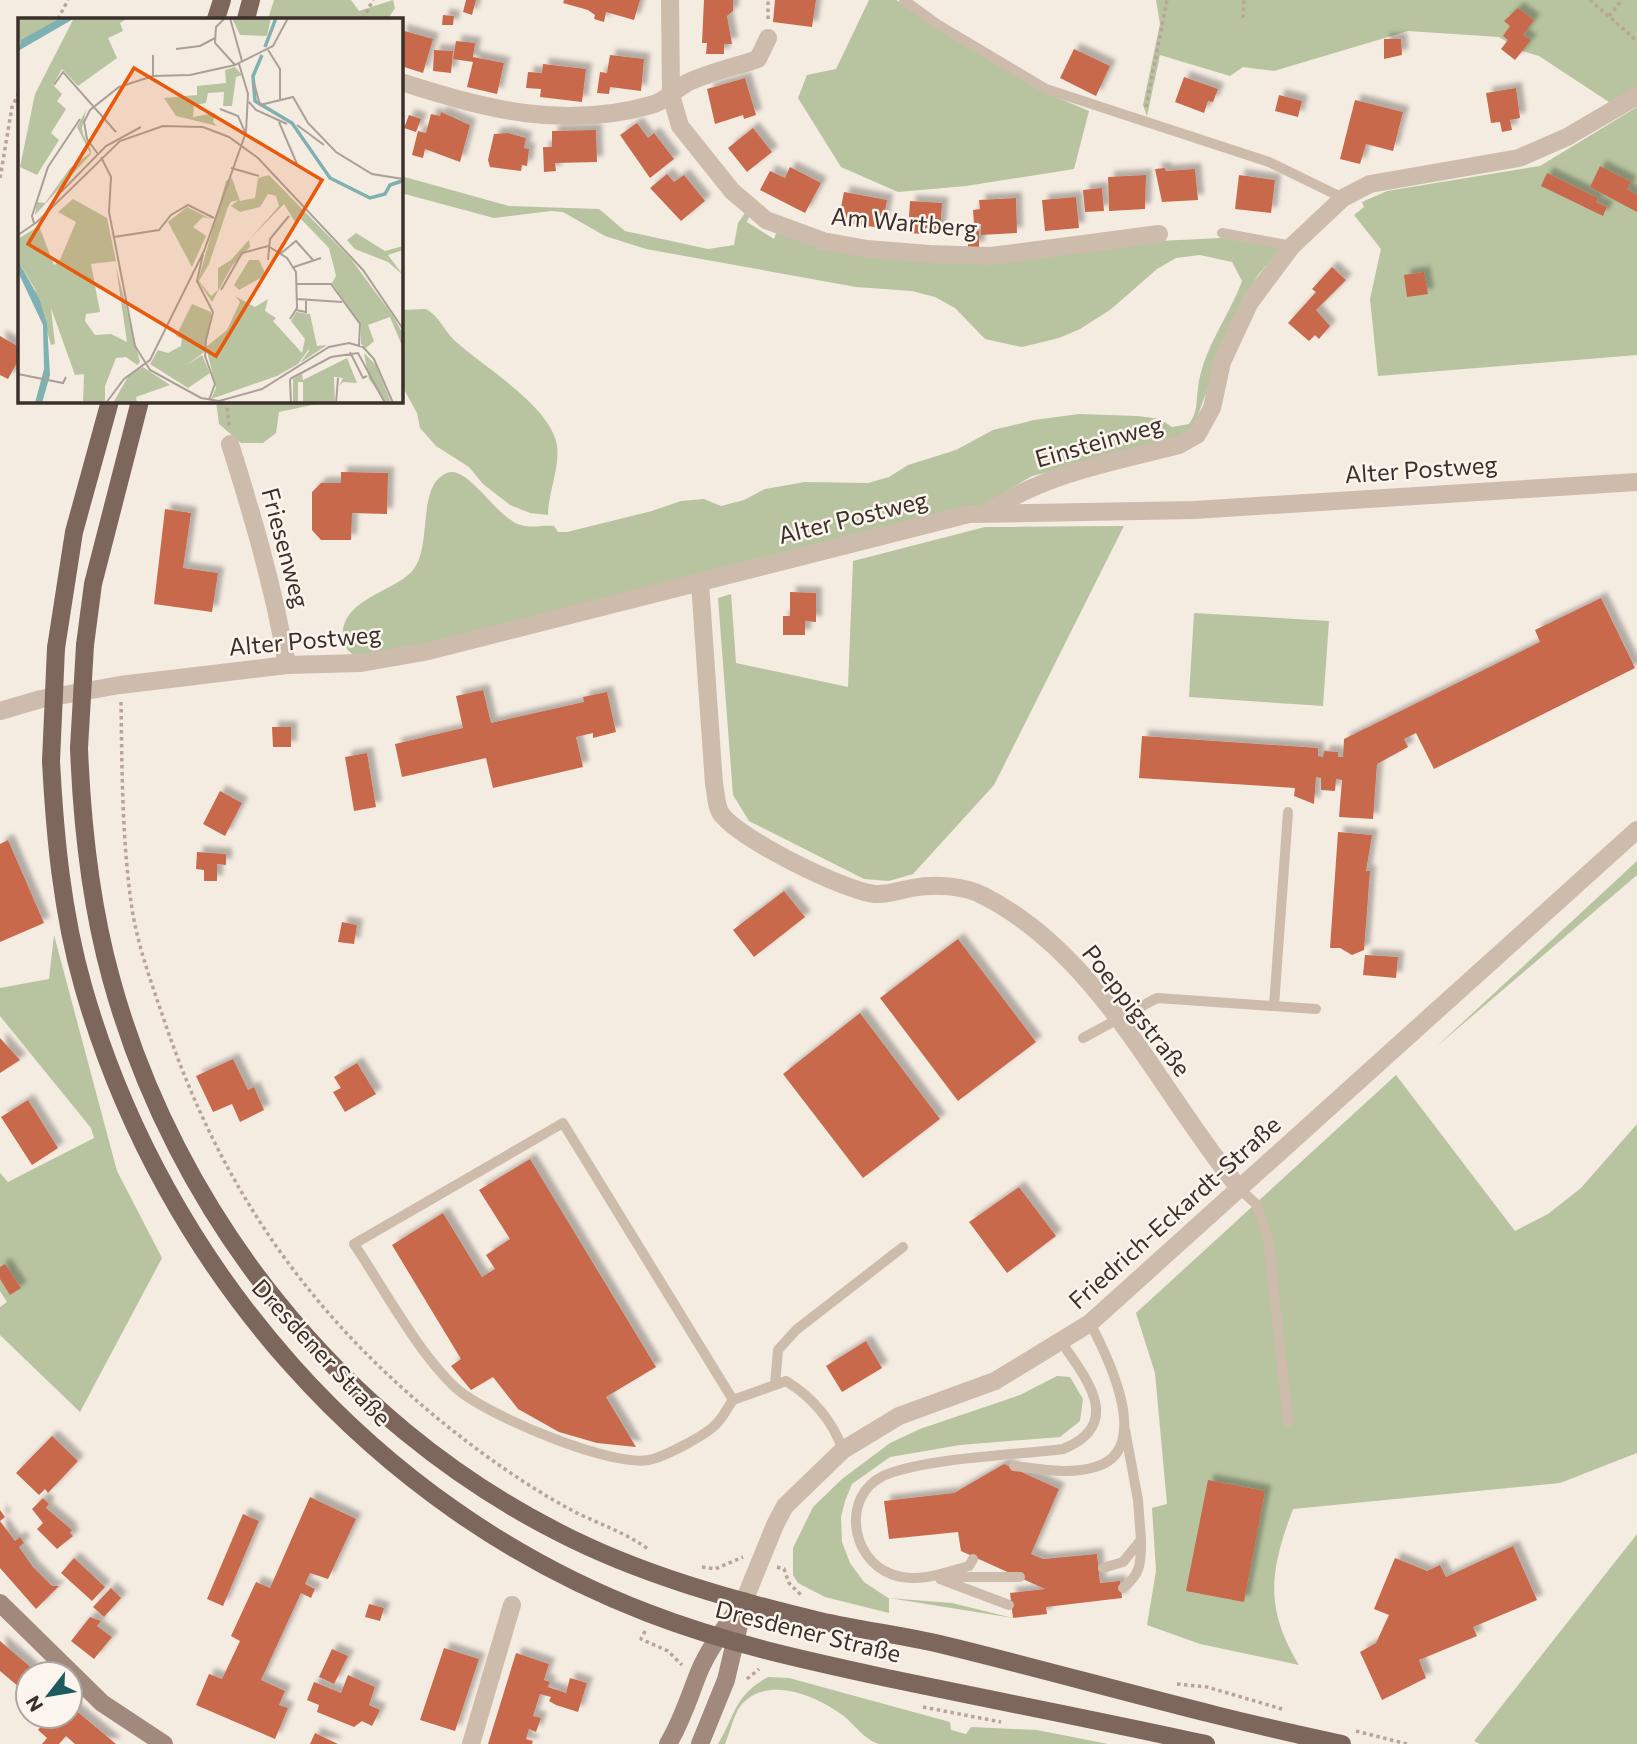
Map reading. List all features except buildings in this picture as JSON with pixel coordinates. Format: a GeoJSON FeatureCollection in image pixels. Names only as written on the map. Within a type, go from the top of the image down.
{"type":"FeatureCollection","features":[{"type":"Feature","properties":{"kind":"main road"},"geometry":{"type":"LineString","coordinates":[[216,18],[222,0]]}},
{"type":"Feature","properties":{"kind":"main road"},"geometry":{"type":"LineString","coordinates":[[246,18],[251,0]]}},
{"type":"Feature","properties":{"kind":"main road","name":"Dresdener Straße"},"geometry":{"type":"LineString","coordinates":[[110,402],[74,532],[56,648],[51,761],[57,852],[70,933],[83,985],[111,1072],[159,1178],[188,1229],[253,1320],[346,1420],[422,1488],[467,1521],[567,1579],[651,1614],[737,1643],[799,1659],[1206,1744]]}},
{"type":"Feature","properties":{"kind":"main road"},"geometry":{"type":"LineString","coordinates":[[140,402],[98,561],[85,645],[79,748],[88,870],[102,941],[124,1023],[166,1125],[197,1185],[280,1307],[317,1350],[400,1427],[497,1498],[560,1534],[631,1563],[744,1601],[818,1620],[948,1646],[1207,1714],[1342,1744]]}},
{"type":"Feature","properties":{"kind":"main road"},"geometry":{"type":"LineString","coordinates":[[668,1744],[718,1637],[744,1601]]}},
{"type":"Feature","properties":{"kind":"main road"},"geometry":{"type":"LineString","coordinates":[[700,1744],[723,1690],[737,1643],[744,1601]]}},
{"type":"Feature","properties":{"kind":"main road"},"geometry":{"type":"LineString","coordinates":[[0,1603],[102,1703],[164,1744]]}},
{"type":"Feature","properties":{"kind":"street","name":"Am Wartberg"},"geometry":{"type":"LineString","coordinates":[[670,0],[671,95],[680,127],[732,191],[766,220],[823,242],[867,249],[991,256],[1159,234]]}},
{"type":"Feature","properties":{"kind":"street"},"geometry":{"type":"LineString","coordinates":[[402,82],[474,106],[523,116],[615,113],[650,105],[690,82],[758,59],[768,38]]}},
{"type":"Feature","properties":{"kind":"street","name":"Einsteinweg"},"geometry":{"type":"LineString","coordinates":[[986,513],[1013,495],[1048,479],[1179,445],[1197,435],[1212,408],[1222,362],[1250,302],[1292,246],[1343,198],[1370,184],[1519,158],[1567,136],[1637,96]]}},
{"type":"Feature","properties":{"kind":"street","name":"Friesenweg"},"geometry":{"type":"LineString","coordinates":[[230,444],[263,552],[287,665]]}},
{"type":"Feature","properties":{"kind":"street","name":"Alter Postweg"},"geometry":{"type":"LineString","coordinates":[[0,711],[41,699],[120,685],[287,665],[361,663],[424,652],[969,514],[1194,510],[1637,482]]}},
{"type":"Feature","properties":{"kind":"street","name":"Poeppigstraße"},"geometry":{"type":"LineString","coordinates":[[700,583],[714,784],[720,813],[737,830],[765,846],[855,890],[878,895],[917,887],[947,886],[982,894],[1038,934],[1079,972],[1116,1018],[1212,1155],[1239,1188]]}},
{"type":"Feature","properties":{"kind":"street","name":"Friedrich-Eckardt-Straße"},"geometry":{"type":"LineString","coordinates":[[744,1601],[785,1506],[844,1450],[899,1416],[995,1381],[1090,1323],[1637,831]]}},
{"type":"Feature","properties":{"kind":"street"},"geometry":{"type":"LineString","coordinates":[[471,1744],[512,1605]]}},
{"type":"Feature","properties":{"kind":"lane"},"geometry":{"type":"LineString","coordinates":[[904,0],[937,24],[1046,89],[1269,162],[1343,198]]}},
{"type":"Feature","properties":{"kind":"lane"},"geometry":{"type":"LineString","coordinates":[[1222,233],[1292,246]]}},
{"type":"Feature","properties":{"kind":"lane"},"geometry":{"type":"LineString","coordinates":[[1274,1006],[1288,812]]}},
{"type":"Feature","properties":{"kind":"lane"},"geometry":{"type":"LineString","coordinates":[[1083,1038],[1157,998],[1316,1009]]}},
{"type":"Feature","properties":{"kind":"lane"},"geometry":{"type":"LineString","coordinates":[[733,1400],[563,1123],[354,1244],[426,1351],[455,1387],[480,1405],[556,1439],[598,1455],[652,1460],[714,1426],[733,1400],[786,1381],[808,1394],[839,1437],[844,1450]]}},
{"type":"Feature","properties":{"kind":"lane"},"geometry":{"type":"LineString","coordinates":[[1239,1188],[1256,1204],[1268,1237],[1288,1422]]}},
{"type":"Feature","properties":{"kind":"lane"},"geometry":{"type":"LineString","coordinates":[[775,1385],[778,1350],[796,1330],[903,1247]]}},
{"type":"Feature","properties":{"kind":"lane"},"geometry":{"type":"LineString","coordinates":[[1090,1323],[1116,1376],[1138,1500],[1141,1566],[1135,1579],[1123,1588]]}},
{"type":"Feature","properties":{"kind":"lane"},"geometry":{"type":"LineString","coordinates":[[1020,1577],[908,1578],[891,1573],[878,1566],[866,1554],[855,1526],[857,1510],[865,1489],[884,1476],[929,1465],[1063,1450],[1079,1443],[1090,1431],[1097,1411],[1093,1388],[1061,1342]]}},
{"type":"Feature","properties":{"kind":"lane"},"geometry":{"type":"LineString","coordinates":[[1014,1466],[1072,1472],[1098,1467],[1114,1456],[1120,1444],[1123,1422]]}},
{"type":"Feature","properties":{"kind":"lane"},"geometry":{"type":"LineString","coordinates":[[1103,1568],[1123,1562],[1141,1540]]}},
{"type":"Feature","properties":{"kind":"lane"},"geometry":{"type":"LineString","coordinates":[[933,1576],[969,1566],[974,1559]]}},
{"type":"Feature","properties":{"kind":"lane"},"geometry":{"type":"LineString","coordinates":[[933,1576],[1009,1605]]}},
{"type":"Feature","properties":{"kind":"path"},"geometry":{"type":"LineString","coordinates":[[59,18],[68,0]]}},
{"type":"Feature","properties":{"kind":"path"},"geometry":{"type":"LineString","coordinates":[[364,18],[373,0]]}},
{"type":"Feature","properties":{"kind":"path"},"geometry":{"type":"LineString","coordinates":[[1143,120],[1167,0]]}},
{"type":"Feature","properties":{"kind":"path"},"geometry":{"type":"LineString","coordinates":[[1243,19],[1244,0]]}},
{"type":"Feature","properties":{"kind":"path"},"geometry":{"type":"LineString","coordinates":[[1590,0],[1637,41]]}},
{"type":"Feature","properties":{"kind":"path"},"geometry":{"type":"LineString","coordinates":[[1609,16],[1622,0]]}},
{"type":"Feature","properties":{"kind":"path"},"geometry":{"type":"LineString","coordinates":[[0,178],[12,107],[18,95]]}},
{"type":"Feature","properties":{"kind":"path"},"geometry":{"type":"LineString","coordinates":[[227,402],[230,444]]}},
{"type":"Feature","properties":{"kind":"path"},"geometry":{"type":"LineString","coordinates":[[120,685],[123,815],[133,911],[148,973],[180,1067],[236,1185],[299,1280],[360,1350],[395,1382],[462,1437],[518,1477],[576,1512],[630,1536],[649,1550]]}},
{"type":"Feature","properties":{"kind":"path"},"geometry":{"type":"LineString","coordinates":[[693,1565],[715,1569],[726,1566],[739,1556]]}},
{"type":"Feature","properties":{"kind":"path"},"geometry":{"type":"LineString","coordinates":[[641,1639],[668,1651],[682,1665]]}},
{"type":"Feature","properties":{"kind":"green space"},"geometry":{"type":"Polygon","coordinates":[[[274,0],[351,0],[359,11],[393,0],[395,8],[389,18],[268,18],[274,0]]]}},
{"type":"Feature","properties":{"kind":"green space"},"geometry":{"type":"Polygon","coordinates":[[[869,0],[896,0],[1044,92],[1089,111],[1074,169],[966,186],[898,192],[841,167],[798,98],[807,75],[836,69],[869,0]]]}},
{"type":"Feature","properties":{"kind":"green space"},"geometry":{"type":"Polygon","coordinates":[[[1156,0],[1637,0],[1637,89],[1612,104],[1539,56],[1522,51],[1499,37],[1408,31],[1274,71],[1243,67],[1230,76],[1160,55],[1147,116],[1143,105],[1160,24],[1156,0]]]}},
{"type":"Feature","properties":{"kind":"green space"},"geometry":{"type":"Polygon","coordinates":[[[1637,107],[1637,355],[1378,376],[1370,299],[1381,249],[1354,215],[1364,207],[1362,202],[1387,191],[1540,166],[1637,107]]]}},
{"type":"Feature","properties":{"kind":"green space"},"geometry":{"type":"Polygon","coordinates":[[[402,176],[509,206],[599,209],[625,231],[708,249],[734,245],[738,223],[745,213],[749,217],[747,222],[774,239],[777,231],[1001,262],[1159,241],[1221,238],[1282,247],[1258,275],[1233,319],[1194,426],[1170,442],[1032,476],[980,507],[468,637],[358,657],[344,644],[344,624],[359,605],[405,578],[413,570],[422,546],[431,490],[437,480],[447,473],[455,472],[463,476],[509,519],[518,524],[532,527],[554,526],[558,532],[567,532],[681,501],[704,499],[721,506],[744,500],[765,489],[805,482],[868,483],[889,477],[908,465],[956,450],[993,430],[1034,420],[1079,414],[1160,419],[1172,427],[1189,424],[1195,411],[1205,359],[1242,281],[1232,262],[1200,255],[1176,258],[1157,269],[1110,310],[1080,329],[1059,338],[1022,347],[985,339],[955,308],[935,297],[912,291],[856,287],[646,249],[605,236],[563,212],[494,218],[402,193],[402,176]]]}},
{"type":"Feature","properties":{"kind":"green space"},"geometry":{"type":"Polygon","coordinates":[[[426,309],[434,315],[454,340],[527,399],[550,427],[556,441],[557,459],[548,515],[530,513],[510,505],[483,484],[469,467],[436,446],[420,428],[417,413],[402,386],[402,310],[426,309]]]}},
{"type":"Feature","properties":{"kind":"green space"},"geometry":{"type":"Polygon","coordinates":[[[216,402],[326,402],[279,412],[276,433],[263,443],[241,443],[219,424],[216,402]]]}},
{"type":"Feature","properties":{"kind":"green space"},"geometry":{"type":"Polygon","coordinates":[[[1124,526],[994,785],[913,874],[889,881],[864,879],[749,821],[733,795],[718,598],[731,594],[736,663],[848,687],[853,561],[985,527],[1124,526]]]}},
{"type":"Feature","properties":{"kind":"green space"},"geometry":{"type":"Polygon","coordinates":[[[1194,613],[1329,621],[1323,706],[1189,697],[1194,613]]]}},
{"type":"Feature","properties":{"kind":"green space"},"geometry":{"type":"Polygon","coordinates":[[[1637,861],[1637,875],[1436,1047],[1637,861]]]}},
{"type":"Feature","properties":{"kind":"green space"},"geometry":{"type":"Polygon","coordinates":[[[54,935],[117,1171],[162,1258],[80,1412],[0,1335],[0,1307],[7,1302],[0,1291],[0,1173],[8,1182],[94,1138],[91,1128],[0,1016],[0,988],[49,979],[54,935]]]}},
{"type":"Feature","properties":{"kind":"green space"},"geometry":{"type":"Polygon","coordinates":[[[1396,1075],[1515,1231],[1548,1214],[1581,1188],[1637,1124],[1637,1453],[1560,1483],[1293,1509],[1279,1551],[1274,1588],[1280,1625],[1299,1665],[1200,1644],[1147,1625],[1156,1571],[1152,1508],[1167,1504],[1155,1373],[1136,1313],[1396,1075]]]}},
{"type":"Feature","properties":{"kind":"green space"},"geometry":{"type":"Polygon","coordinates":[[[1057,1376],[1070,1377],[1083,1399],[1080,1421],[1060,1437],[960,1445],[890,1457],[852,1484],[841,1517],[842,1542],[850,1563],[864,1582],[889,1598],[889,1613],[825,1597],[798,1583],[793,1575],[793,1548],[813,1507],[842,1479],[890,1443],[920,1429],[1020,1395],[1057,1376]]]}},
{"type":"Feature","properties":{"kind":"green space"},"geometry":{"type":"Polygon","coordinates":[[[1637,1534],[1637,1744],[1480,1744],[1474,1741],[1637,1534]]]}},
{"type":"Feature","properties":{"kind":"green space"},"geometry":{"type":"Polygon","coordinates":[[[890,1598],[952,1603],[1013,1618],[890,1598]]]}},
{"type":"Feature","properties":{"kind":"green space"},"geometry":{"type":"Polygon","coordinates":[[[768,1677],[789,1678],[950,1722],[951,1730],[966,1734],[971,1727],[1037,1730],[1108,1744],[879,1744],[818,1700],[791,1691],[778,1690],[765,1691],[742,1704],[734,1717],[725,1744],[718,1744],[742,1699],[748,1691],[768,1677]]]}}]}
